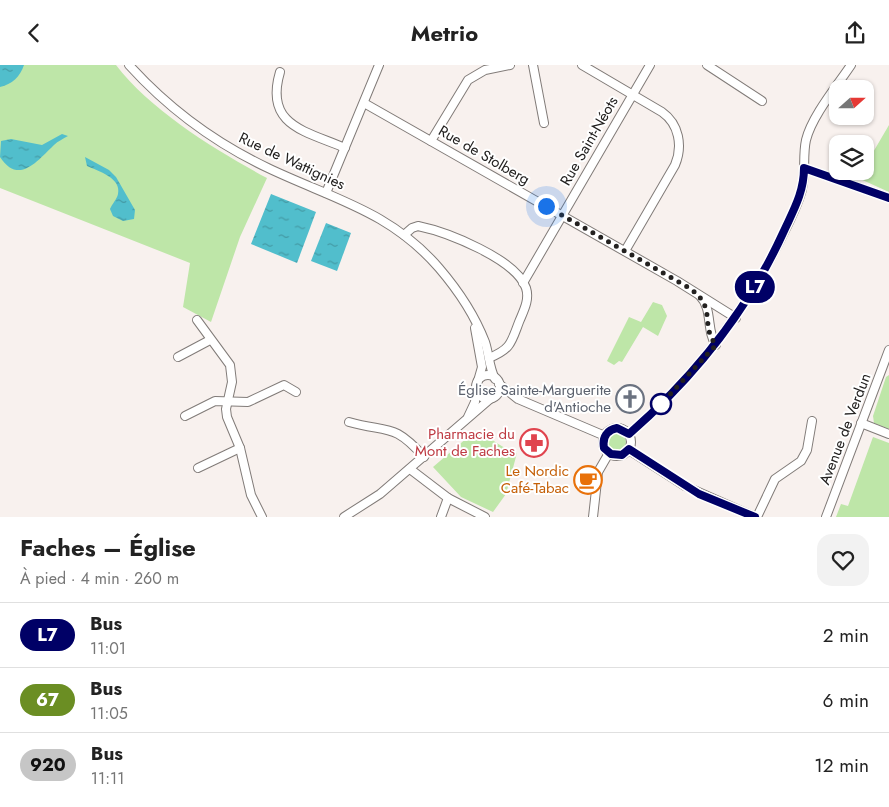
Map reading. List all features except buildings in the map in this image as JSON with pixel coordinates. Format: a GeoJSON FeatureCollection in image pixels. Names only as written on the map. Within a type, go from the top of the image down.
{"type":"FeatureCollection","features":[{"type":"Feature","properties":{"kind":"street","name":"Rue de Wattignies"},"geometry":{"type":"LineString","coordinates":[[129,65],[174,109],[218,141],[261,165],[370,212],[404,235],[438,267],[468,309],[482,336],[497,381]]}},
{"type":"Feature","properties":{"kind":"street"},"geometry":{"type":"LineString","coordinates":[[326,193],[379,65]]}},
{"type":"Feature","properties":{"kind":"street"},"geometry":{"type":"LineString","coordinates":[[431,141],[468,80],[485,70],[510,65]]}},
{"type":"Feature","properties":{"kind":"street"},"geometry":{"type":"LineString","coordinates":[[533,65],[544,123]]}},
{"type":"Feature","properties":{"kind":"street"},"geometry":{"type":"LineString","coordinates":[[582,65],[667,115],[676,129],[679,145],[675,165],[625,251]]}},
{"type":"Feature","properties":{"kind":"street","name":"Rue Saint-Néots"},"geometry":{"type":"LineString","coordinates":[[523,283],[650,65]]}},
{"type":"Feature","properties":{"kind":"street"},"geometry":{"type":"LineString","coordinates":[[707,65],[762,101]]}},
{"type":"Feature","properties":{"kind":"street"},"geometry":{"type":"LineString","coordinates":[[629,434],[681,385],[716,345],[736,318],[779,243],[797,204],[802,189],[804,149],[808,132],[851,65]]}},
{"type":"Feature","properties":{"kind":"street"},"geometry":{"type":"LineString","coordinates":[[280,72],[276,97],[282,117],[297,127],[345,148]]}},
{"type":"Feature","properties":{"kind":"street","name":"Rue de Stolberg"},"geometry":{"type":"LineString","coordinates":[[364,103],[695,291],[736,318]]}},
{"type":"Feature","properties":{"kind":"street"},"geometry":{"type":"LineString","coordinates":[[804,168],[889,198]]}},
{"type":"Feature","properties":{"kind":"street"},"geometry":{"type":"LineString","coordinates":[[404,235],[412,228],[418,226],[477,247],[504,263],[523,283],[527,300],[510,345],[503,353],[489,359]]}},
{"type":"Feature","properties":{"kind":"street","name":"Rue de Stolberg"},"geometry":{"type":"LineString","coordinates":[[695,291],[706,304],[712,338],[716,345]]}},
{"type":"Feature","properties":{"kind":"street","name":"Rue de Wattignies"},"geometry":{"type":"LineString","coordinates":[[465,420],[475,402],[477,385],[482,372],[477,335],[468,309]]}},
{"type":"Feature","properties":{"kind":"street"},"geometry":{"type":"LineString","coordinates":[[197,320],[210,340],[227,360],[232,371],[227,417],[240,447],[249,488],[262,517]]}},
{"type":"Feature","properties":{"kind":"street"},"geometry":{"type":"LineString","coordinates":[[178,357],[210,340]]}},
{"type":"Feature","properties":{"kind":"street","name":"Avenue de Verdun"},"geometry":{"type":"LineString","coordinates":[[826,517],[889,350]]}},
{"type":"Feature","properties":{"kind":"street"},"geometry":{"type":"LineString","coordinates":[[518,399],[480,396],[477,385],[487,376],[497,381],[518,399],[604,436]]}},
{"type":"Feature","properties":{"kind":"street"},"geometry":{"type":"LineString","coordinates":[[344,517],[380,494],[492,398],[498,392],[497,381]]}},
{"type":"Feature","properties":{"kind":"street"},"geometry":{"type":"LineString","coordinates":[[185,416],[215,401],[251,401],[284,385],[296,392]]}},
{"type":"Feature","properties":{"kind":"street"},"geometry":{"type":"LineString","coordinates":[[629,449],[699,494],[756,517],[775,479],[802,461],[812,421]]}},
{"type":"Feature","properties":{"kind":"street"},"geometry":{"type":"LineString","coordinates":[[349,422],[391,429],[408,440],[424,457]]}},
{"type":"Feature","properties":{"kind":"street"},"geometry":{"type":"LineString","coordinates":[[861,423],[889,435]]}},
{"type":"Feature","properties":{"kind":"street"},"geometry":{"type":"LineString","coordinates":[[617,428],[629,434],[631,441],[629,449],[620,456],[609,453],[604,445],[604,436],[609,431],[617,428]]}},
{"type":"Feature","properties":{"kind":"street"},"geometry":{"type":"LineString","coordinates":[[198,468],[240,447]]}},
{"type":"Feature","properties":{"kind":"street"},"geometry":{"type":"LineString","coordinates":[[593,517],[598,472],[609,453]]}},
{"type":"Feature","properties":{"kind":"street"},"geometry":{"type":"LineString","coordinates":[[410,469],[448,498],[486,517]]}},
{"type":"Feature","properties":{"kind":"street"},"geometry":{"type":"LineString","coordinates":[[441,517],[448,498]]}},
{"type":"Feature","properties":{"kind":"green space"},"geometry":{"type":"Polygon","coordinates":[[[0,65],[116,65],[147,98],[186,129],[206,143],[267,178],[240,237],[211,322],[183,307],[190,263],[0,188],[0,65]]]}},
{"type":"Feature","properties":{"kind":"green space"},"geometry":{"type":"Polygon","coordinates":[[[889,125],[889,192],[862,180],[874,180],[874,151],[889,125]]]}},
{"type":"Feature","properties":{"kind":"green space"},"geometry":{"type":"Polygon","coordinates":[[[653,302],[662,305],[667,316],[658,336],[643,327],[622,362],[619,361],[614,365],[607,361],[629,317],[641,322],[653,302]]]}},
{"type":"Feature","properties":{"kind":"green space"},"geometry":{"type":"Polygon","coordinates":[[[889,375],[889,429],[874,423],[873,416],[886,377],[889,375]]]}},
{"type":"Feature","properties":{"kind":"green space"},"geometry":{"type":"Polygon","coordinates":[[[475,431],[517,453],[506,494],[493,512],[461,497],[433,467],[475,431]]]}},
{"type":"Feature","properties":{"kind":"green space"},"geometry":{"type":"Polygon","coordinates":[[[613,433],[621,433],[626,438],[624,449],[613,451],[608,446],[608,438],[613,433]]]}},
{"type":"Feature","properties":{"kind":"green space"},"geometry":{"type":"Polygon","coordinates":[[[873,437],[889,443],[889,517],[836,517],[841,504],[848,506],[873,437]]]}},
{"type":"Feature","properties":{"kind":"water"},"geometry":{"type":"Polygon","coordinates":[[[0,65],[24,65],[15,79],[0,87],[0,65]]]}},
{"type":"Feature","properties":{"kind":"water"},"geometry":{"type":"Polygon","coordinates":[[[62,134],[68,136],[35,163],[21,170],[7,165],[0,157],[1,141],[11,139],[42,145],[62,134]]]}},
{"type":"Feature","properties":{"kind":"water"},"geometry":{"type":"Polygon","coordinates":[[[85,157],[109,170],[116,177],[135,210],[134,219],[123,221],[113,216],[110,209],[117,198],[118,188],[113,179],[87,166],[85,157]]]}},
{"type":"Feature","properties":{"kind":"water"},"geometry":{"type":"Polygon","coordinates":[[[271,194],[316,212],[297,263],[251,244],[271,194]]]}},
{"type":"Feature","properties":{"kind":"water"},"geometry":{"type":"Polygon","coordinates":[[[326,223],[351,233],[337,271],[311,261],[326,223]]]}},
{"type":"Feature","properties":{"kind":"bus line","name":"L7"},"geometry":{"type":"LineString","coordinates":[[755,517],[699,494],[629,449],[622,455],[611,454],[604,448],[604,436],[609,431],[617,428],[629,434],[681,385],[724,335],[749,299],[779,243],[800,196],[804,181],[804,168],[889,198]]}},
{"type":"Feature","properties":{"kind":"place","name":"Église Sainte-Marguerite d'Antioche"},"geometry":{"type":"Point","coordinates":[630,399]}},
{"type":"Feature","properties":{"kind":"place","name":"Pharmacie du Mont de Faches"},"geometry":{"type":"Point","coordinates":[534,443]}},
{"type":"Feature","properties":{"kind":"place","name":"Le Nordic Café-Tabac"},"geometry":{"type":"Point","coordinates":[588,480]}},
{"type":"Feature","properties":{"kind":"route"},"geometry":{"type":"LineString","coordinates":[[546,206],[695,291],[705,302],[712,338],[716,345],[681,385],[661,404]]}}]}
